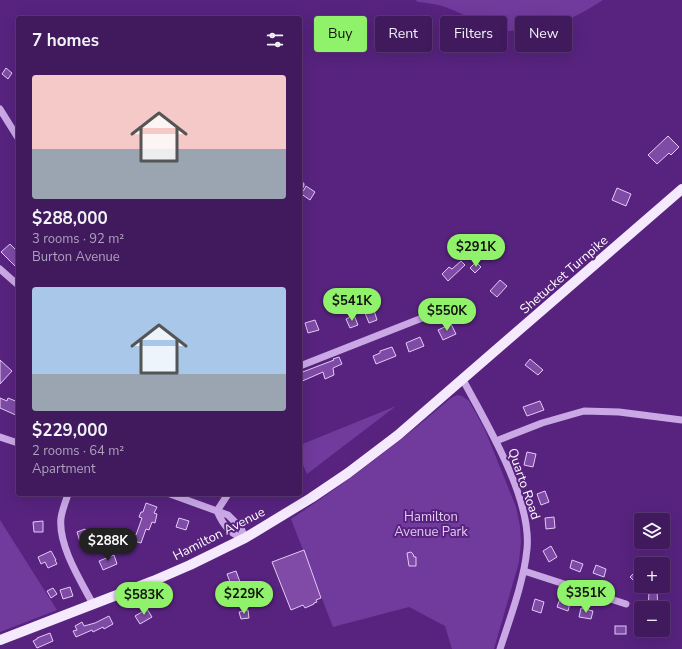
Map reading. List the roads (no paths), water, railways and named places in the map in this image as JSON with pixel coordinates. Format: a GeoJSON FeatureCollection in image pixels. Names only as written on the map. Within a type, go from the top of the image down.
{"type":"FeatureCollection","features":[{"type":"Feature","properties":{"kind":"main road","name":"Shetucket Turnpike"},"geometry":{"type":"LineString","coordinates":[[463,380],[682,189]]}},
{"type":"Feature","properties":{"kind":"main road","name":"Hamilton Avenue"},"geometry":{"type":"LineString","coordinates":[[0,640],[190,565],[244,538],[311,498],[353,470],[398,435],[463,380]]}},
{"type":"Feature","properties":{"kind":"street"},"geometry":{"type":"LineString","coordinates":[[0,108],[16,135]]}},
{"type":"Feature","properties":{"kind":"street"},"geometry":{"type":"LineString","coordinates":[[0,269],[16,283]]}},
{"type":"Feature","properties":{"kind":"street"},"geometry":{"type":"LineString","coordinates":[[302,365],[445,309]]}},
{"type":"Feature","properties":{"kind":"street","name":"Quarto Road"},"geometry":{"type":"LineString","coordinates":[[463,380],[496,441],[514,483],[522,506],[527,528],[527,548],[524,571],[500,649]]}},
{"type":"Feature","properties":{"kind":"street"},"geometry":{"type":"LineString","coordinates":[[496,441],[556,419],[584,411],[619,412],[682,420]]}},
{"type":"Feature","properties":{"kind":"street"},"geometry":{"type":"LineString","coordinates":[[0,437],[16,443]]}},
{"type":"Feature","properties":{"kind":"street"},"geometry":{"type":"LineString","coordinates":[[67,496],[61,516],[61,532],[71,559],[93,604]]}},
{"type":"Feature","properties":{"kind":"street"},"geometry":{"type":"LineString","coordinates":[[176,496],[205,506],[217,512],[224,513],[241,528],[244,538]]}},
{"type":"Feature","properties":{"kind":"street"},"geometry":{"type":"LineString","coordinates":[[217,512],[227,496]]}},
{"type":"Feature","properties":{"kind":"street"},"geometry":{"type":"LineString","coordinates":[[524,571],[626,604]]}},
{"type":"Feature","properties":{"kind":"park label","name":"Hamilton Avenue Park"},"geometry":{"type":"Point","coordinates":[431,524]}}]}
